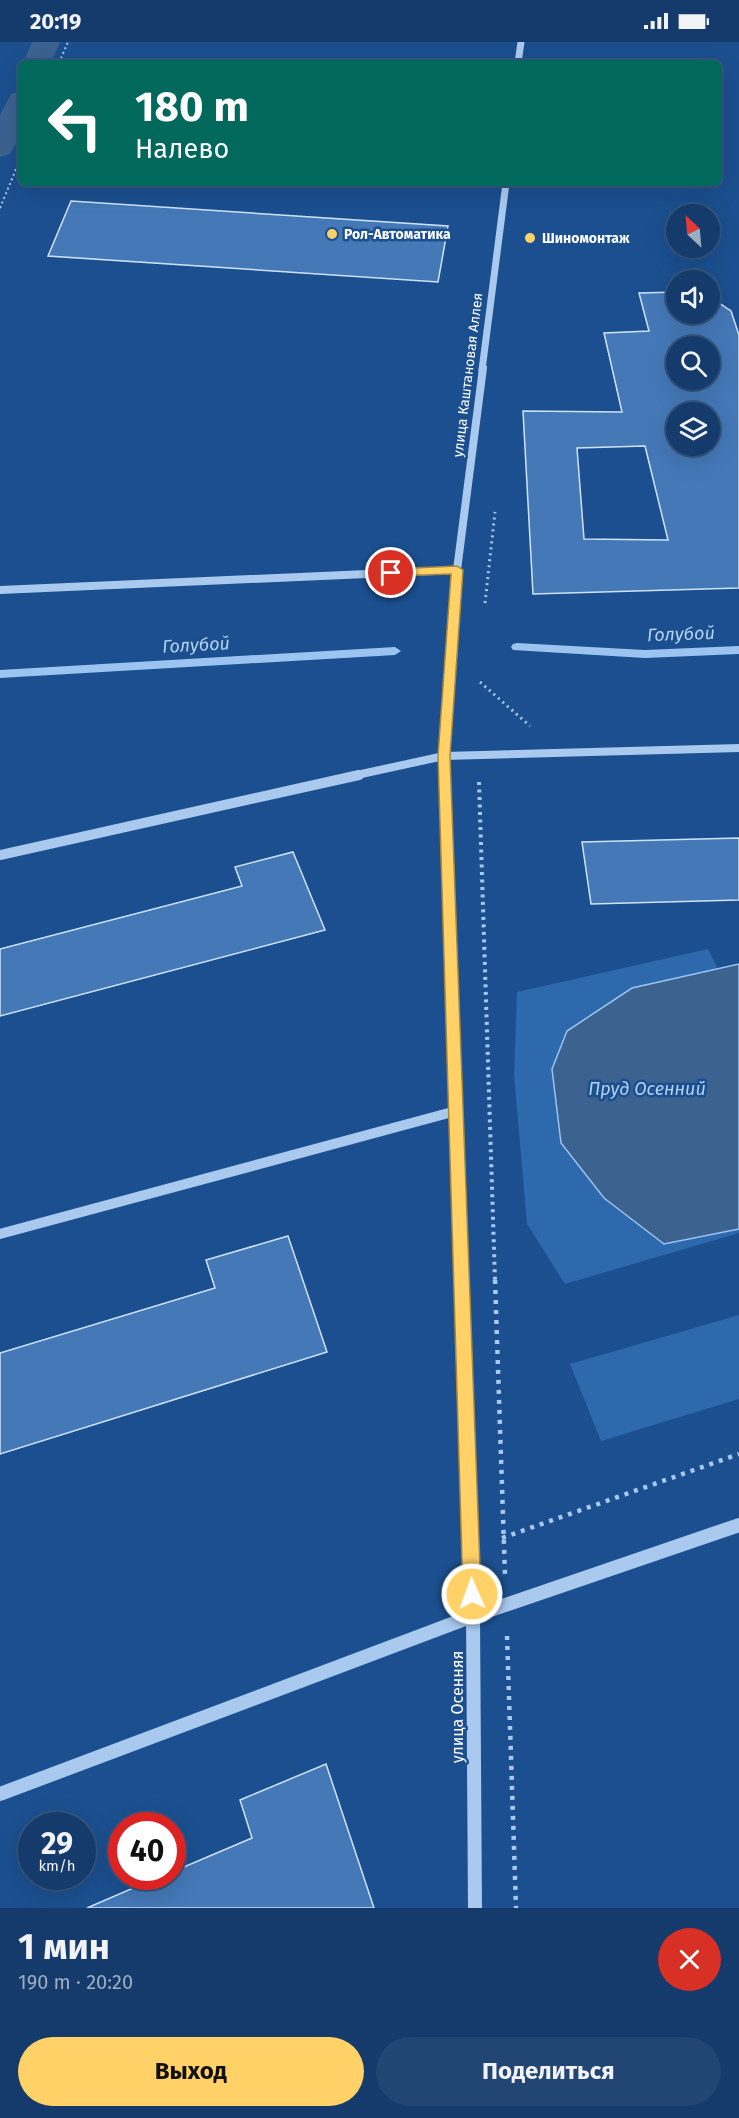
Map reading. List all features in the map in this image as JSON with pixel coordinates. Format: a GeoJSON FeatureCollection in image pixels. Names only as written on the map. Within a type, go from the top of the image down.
{"type":"FeatureCollection","features":[{"type":"Feature","properties":{"kind":"street"},"geometry":{"type":"LineString","coordinates":[[518,60],[520,42]]}},
{"type":"Feature","properties":{"kind":"street","name":"улица Каштановая Аллея"},"geometry":{"type":"LineString","coordinates":[[457,570],[506,186]]}},
{"type":"Feature","properties":{"kind":"street"},"geometry":{"type":"LineString","coordinates":[[0,590],[457,570]]}},
{"type":"Feature","properties":{"kind":"street","name":"улица Осенняя"},"geometry":{"type":"LineString","coordinates":[[457,570],[444,756],[473,1616],[474,1908]]}},
{"type":"Feature","properties":{"kind":"street"},"geometry":{"type":"LineString","coordinates":[[0,855],[444,756],[739,748]]}},
{"type":"Feature","properties":{"kind":"street"},"geometry":{"type":"LineString","coordinates":[[0,1233],[456,1111]]}},
{"type":"Feature","properties":{"kind":"street"},"geometry":{"type":"LineString","coordinates":[[0,1794],[473,1616],[739,1525]]}},
{"type":"Feature","properties":{"kind":"path"},"geometry":{"type":"LineString","coordinates":[[60,60],[68,42]]}},
{"type":"Feature","properties":{"kind":"path"},"geometry":{"type":"LineString","coordinates":[[0,208],[18,164]]}},
{"type":"Feature","properties":{"kind":"path"},"geometry":{"type":"LineString","coordinates":[[484,614],[495,510]]}},
{"type":"Feature","properties":{"kind":"path"},"geometry":{"type":"LineString","coordinates":[[479,692],[480,671]]}},
{"type":"Feature","properties":{"kind":"path"},"geometry":{"type":"LineString","coordinates":[[480,682],[536,730]]}},
{"type":"Feature","properties":{"kind":"path"},"geometry":{"type":"LineString","coordinates":[[478,755],[516,1908]]}},
{"type":"Feature","properties":{"kind":"path"},"geometry":{"type":"LineString","coordinates":[[470,1550],[739,1454]]}},
{"type":"Feature","properties":{"kind":"shaded area","name":"Пруд Осенний"},"geometry":{"type":"Polygon","coordinates":[[[708,949],[739,1012],[739,1233],[565,1284],[527,1224],[514,1075],[517,992],[708,949]]]}},
{"type":"Feature","properties":{"kind":"shaded area"},"geometry":{"type":"Polygon","coordinates":[[[739,1315],[739,1399],[601,1441],[570,1364],[739,1315]]]}},
{"type":"Feature","properties":{"kind":"water","name":"Пруд Осенний"},"geometry":{"type":"Polygon","coordinates":[[[739,964],[739,1229],[664,1244],[604,1198],[561,1143],[552,1069],[567,1031],[632,988],[739,964]]]}},
{"type":"Feature","properties":{"kind":"building"},"geometry":{"type":"Polygon","coordinates":[[[71,201],[448,226],[438,282],[48,256],[71,201]]]}},
{"type":"Feature","properties":{"kind":"building"},"geometry":{"type":"Polygon","coordinates":[[[666,292],[666,324],[720,324],[720,304],[731,311],[739,335],[739,588],[533,594],[523,411],[622,412],[604,333],[649,331],[639,293],[666,292]],[[645,446],[577,448],[584,539],[668,540],[645,446]]]}},
{"type":"Feature","properties":{"kind":"building"},"geometry":{"type":"Polygon","coordinates":[[[739,838],[739,900],[591,904],[582,842],[739,838]]]}},
{"type":"Feature","properties":{"kind":"building"},"geometry":{"type":"Polygon","coordinates":[[[293,852],[325,930],[0,1016],[0,949],[242,886],[235,867],[293,852]]]}},
{"type":"Feature","properties":{"kind":"building"},"geometry":{"type":"Polygon","coordinates":[[[288,1236],[327,1352],[0,1454],[0,1353],[215,1288],[206,1260],[288,1236]]]}},
{"type":"Feature","properties":{"kind":"building"},"geometry":{"type":"Polygon","coordinates":[[[326,1764],[374,1908],[87,1908],[129,1890],[186,1890],[186,1866],[252,1838],[240,1800],[326,1764]]]}},
{"type":"Feature","properties":{"kind":"waterway"},"geometry":{"type":"LineString","coordinates":[[38,60],[46,42]]}},
{"type":"Feature","properties":{"kind":"waterway"},"geometry":{"type":"LineString","coordinates":[[0,148],[18,107]]}},
{"type":"Feature","properties":{"kind":"waterway","name":"Голубой"},"geometry":{"type":"LineString","coordinates":[[517,647],[645,654],[739,650]]}},
{"type":"Feature","properties":{"kind":"waterway","name":"Голубой"},"geometry":{"type":"LineString","coordinates":[[0,674],[395,651]]}},
{"type":"Feature","properties":{"kind":"place","name":"Рол-Автоматика"},"geometry":{"type":"Point","coordinates":[332,234]}},
{"type":"Feature","properties":{"kind":"place","name":"Шиномонтаж"},"geometry":{"type":"Point","coordinates":[530,238]}},
{"type":"Feature","properties":{"kind":"route"},"geometry":{"type":"LineString","coordinates":[[391,573],[457,570],[444,756],[472,1594]]}}]}
